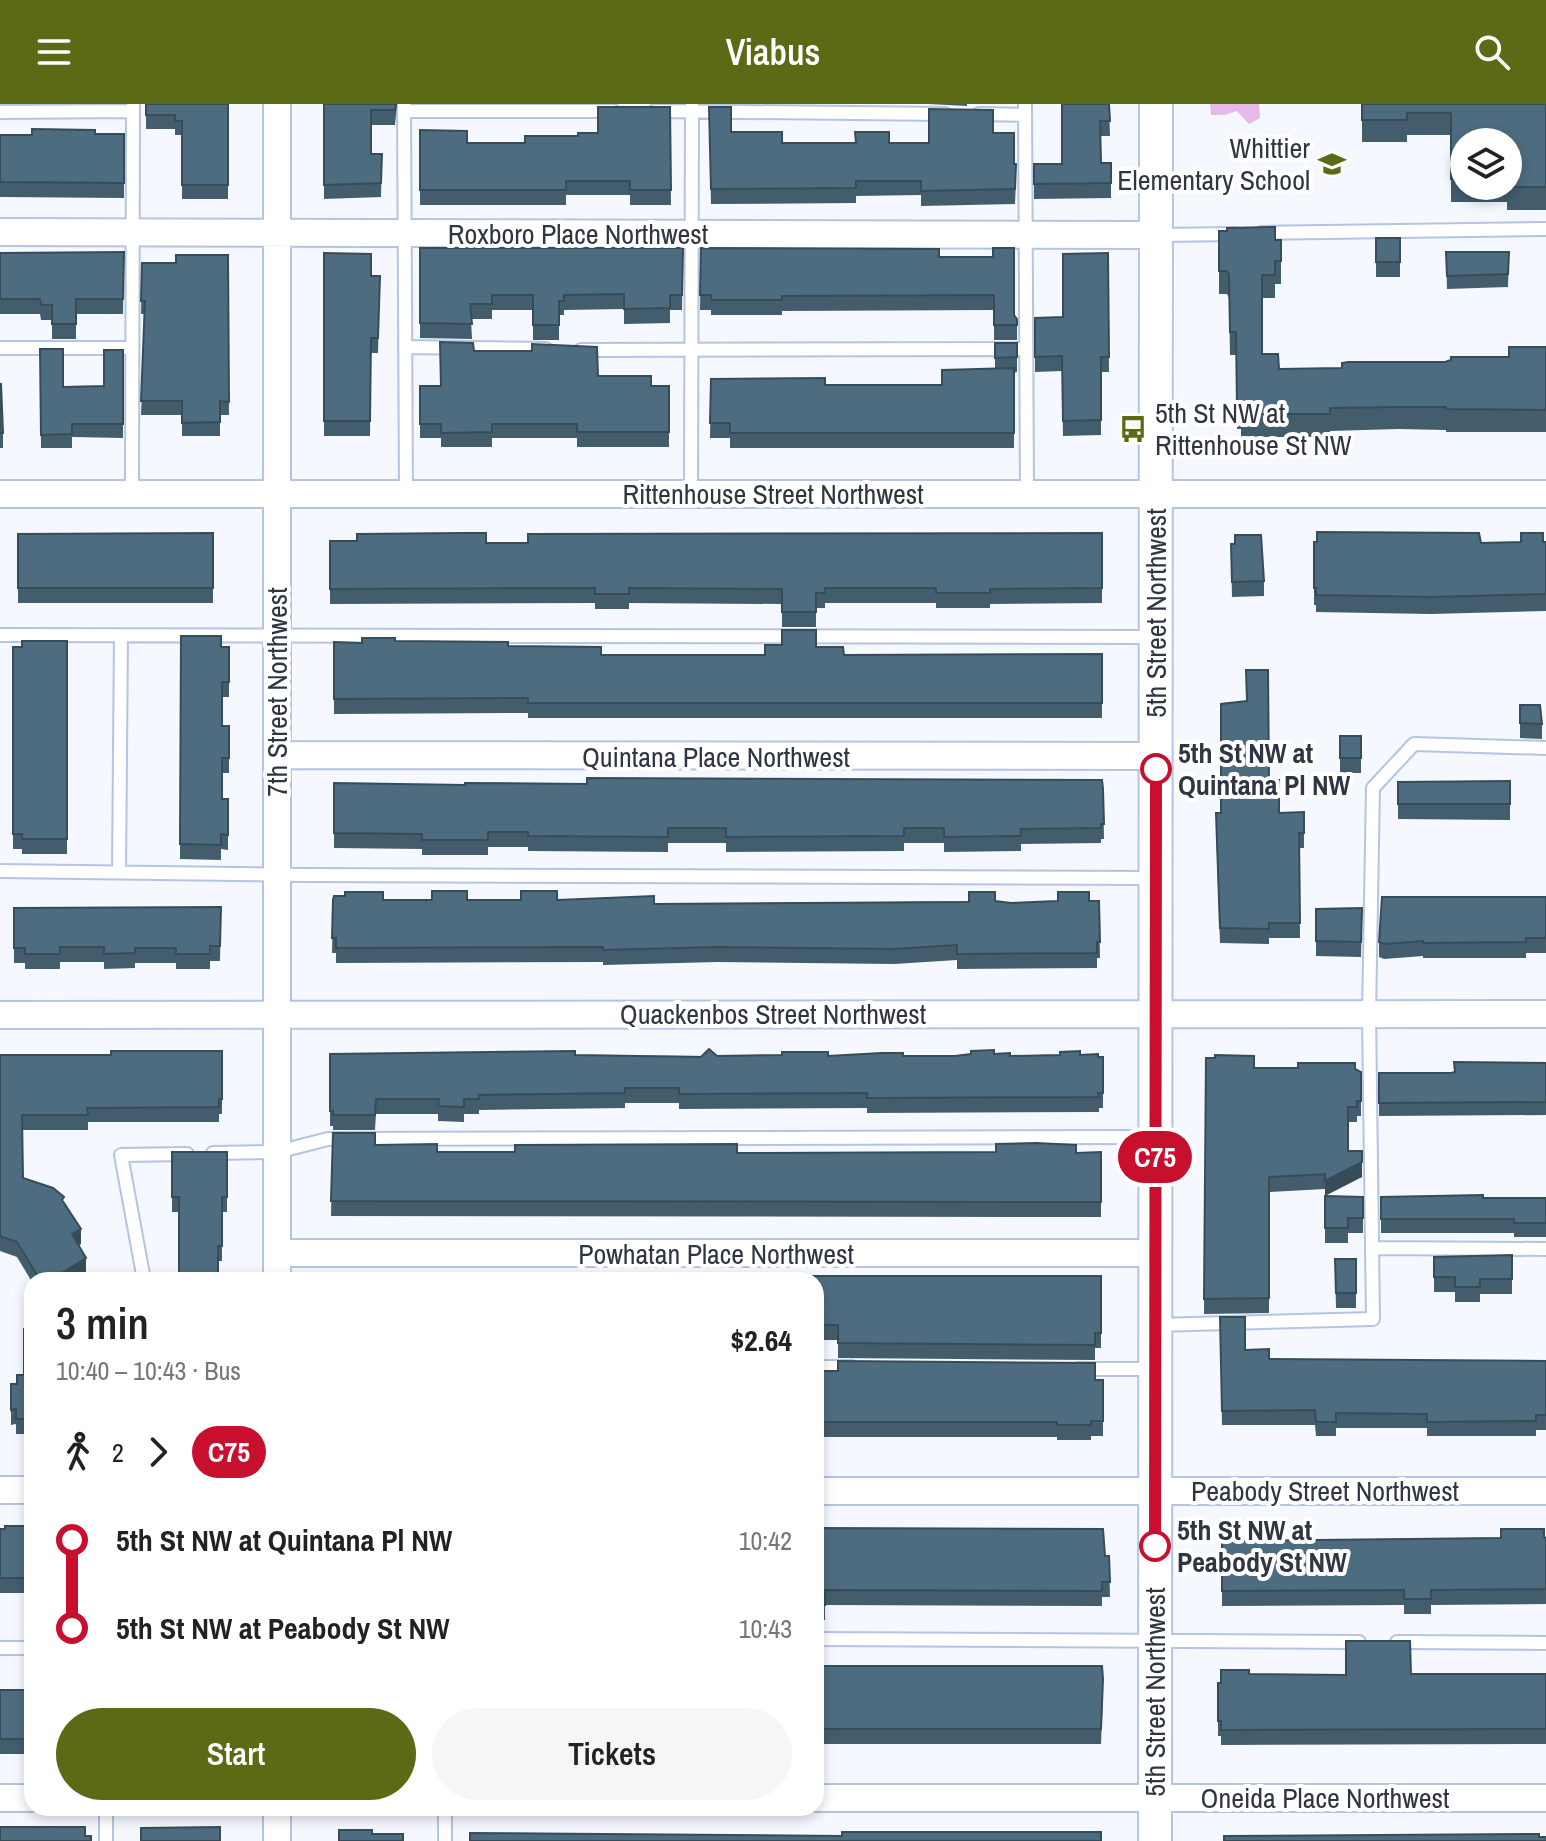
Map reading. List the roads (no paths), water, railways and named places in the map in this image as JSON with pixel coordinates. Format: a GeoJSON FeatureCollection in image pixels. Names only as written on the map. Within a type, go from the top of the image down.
{"type":"FeatureCollection","features":[{"type":"Feature","properties":{"kind":"street","name":"7th Street Northwest"},"geometry":{"type":"LineString","coordinates":[[277,104],[277,1272]]}},
{"type":"Feature","properties":{"kind":"street","name":"5th Street Northwest"},"geometry":{"type":"LineString","coordinates":[[1155,1841],[1156,104]]}},
{"type":"Feature","properties":{"kind":"street","name":"Roxboro Place Northwest"},"geometry":{"type":"LineString","coordinates":[[0,232],[1156,235]]}},
{"type":"Feature","properties":{"kind":"street","name":"Rittenhouse Street Northwest"},"geometry":{"type":"LineString","coordinates":[[0,494],[1546,494]]}},
{"type":"Feature","properties":{"kind":"street","name":"Quintana Place Northwest"},"geometry":{"type":"LineString","coordinates":[[277,755],[1156,756]]}},
{"type":"Feature","properties":{"kind":"street","name":"Quackenbos Street Northwest"},"geometry":{"type":"LineString","coordinates":[[0,1015],[1546,1014]]}},
{"type":"Feature","properties":{"kind":"street","name":"Powhatan Place Northwest"},"geometry":{"type":"LineString","coordinates":[[277,1253],[1155,1253]]}},
{"type":"Feature","properties":{"kind":"street"},"geometry":{"type":"LineString","coordinates":[[0,1490],[24,1490]]}},
{"type":"Feature","properties":{"kind":"street","name":"Peabody Street Northwest"},"geometry":{"type":"LineString","coordinates":[[824,1491],[1546,1491]]}},
{"type":"Feature","properties":{"kind":"street"},"geometry":{"type":"LineString","coordinates":[[0,1798],[24,1798]]}},
{"type":"Feature","properties":{"kind":"street","name":"Oneida Place Northwest"},"geometry":{"type":"LineString","coordinates":[[824,1798],[1546,1798]]}},
{"type":"Feature","properties":{"kind":"street"},"geometry":{"type":"LineString","coordinates":[[277,1816],[277,1841]]}},
{"type":"Feature","properties":{"kind":"lane"},"geometry":{"type":"LineString","coordinates":[[0,112],[133,108],[132,494]]}},
{"type":"Feature","properties":{"kind":"lane"},"geometry":{"type":"LineString","coordinates":[[406,494],[404,108],[632,111]]}},
{"type":"Feature","properties":{"kind":"lane"},"geometry":{"type":"LineString","coordinates":[[691,494],[692,108]]}},
{"type":"Feature","properties":{"kind":"lane"},"geometry":{"type":"LineString","coordinates":[[647,111],[692,108],[1025,110],[1027,494]]}},
{"type":"Feature","properties":{"kind":"lane"},"geometry":{"type":"LineString","coordinates":[[1156,235],[1546,229]]}},
{"type":"Feature","properties":{"kind":"lane"},"geometry":{"type":"LineString","coordinates":[[405,347],[692,351],[1026,349]]}},
{"type":"Feature","properties":{"kind":"lane"},"geometry":{"type":"LineString","coordinates":[[0,348],[132,348]]}},
{"type":"Feature","properties":{"kind":"lane"},"geometry":{"type":"LineString","coordinates":[[0,635],[1156,637]]}},
{"type":"Feature","properties":{"kind":"lane"},"geometry":{"type":"LineString","coordinates":[[119,872],[121,636]]}},
{"type":"Feature","properties":{"kind":"lane"},"geometry":{"type":"LineString","coordinates":[[1155,1325],[1373,1319],[1369,1014],[1373,788],[1414,744],[1546,748]]}},
{"type":"Feature","properties":{"kind":"lane"},"geometry":{"type":"LineString","coordinates":[[0,871],[1156,878]]}},
{"type":"Feature","properties":{"kind":"lane"},"geometry":{"type":"LineString","coordinates":[[143,1272],[121,1155],[277,1152],[328,1139],[1155,1137]]}},
{"type":"Feature","properties":{"kind":"lane"},"geometry":{"type":"LineString","coordinates":[[1372,1248],[1546,1249]]}},
{"type":"Feature","properties":{"kind":"lane"},"geometry":{"type":"LineString","coordinates":[[824,1367],[863,1367]]}},
{"type":"Feature","properties":{"kind":"lane"},"geometry":{"type":"LineString","coordinates":[[1065,1368],[1155,1369]]}},
{"type":"Feature","properties":{"kind":"lane"},"geometry":{"type":"LineString","coordinates":[[824,1639],[1373,1642]]}},
{"type":"Feature","properties":{"kind":"lane"},"geometry":{"type":"LineString","coordinates":[[1388,1642],[1546,1643]]}},
{"type":"Feature","properties":{"kind":"lane"},"geometry":{"type":"LineString","coordinates":[[0,1648],[24,1648]]}},
{"type":"Feature","properties":{"kind":"lane"},"geometry":{"type":"LineString","coordinates":[[106,1816],[106,1841]]}},
{"type":"Feature","properties":{"kind":"lane"},"geometry":{"type":"LineString","coordinates":[[445,1816],[445,1841]]}},
{"type":"Feature","properties":{"kind":"place","name":"Whittier Elementary School"},"geometry":{"type":"Point","coordinates":[1332,164]}},
{"type":"Feature","properties":{"kind":"place","name":"5th St NW at Rittenhouse St NW"},"geometry":{"type":"Point","coordinates":[1133,429]}},
{"type":"Feature","properties":{"kind":"place","name":"5th St NW at Quintana Pl NW"},"geometry":{"type":"Point","coordinates":[1156,769]}},
{"type":"Feature","properties":{"kind":"place","name":"5th St NW at Peabody St NW"},"geometry":{"type":"Point","coordinates":[1155,1546]}}]}
